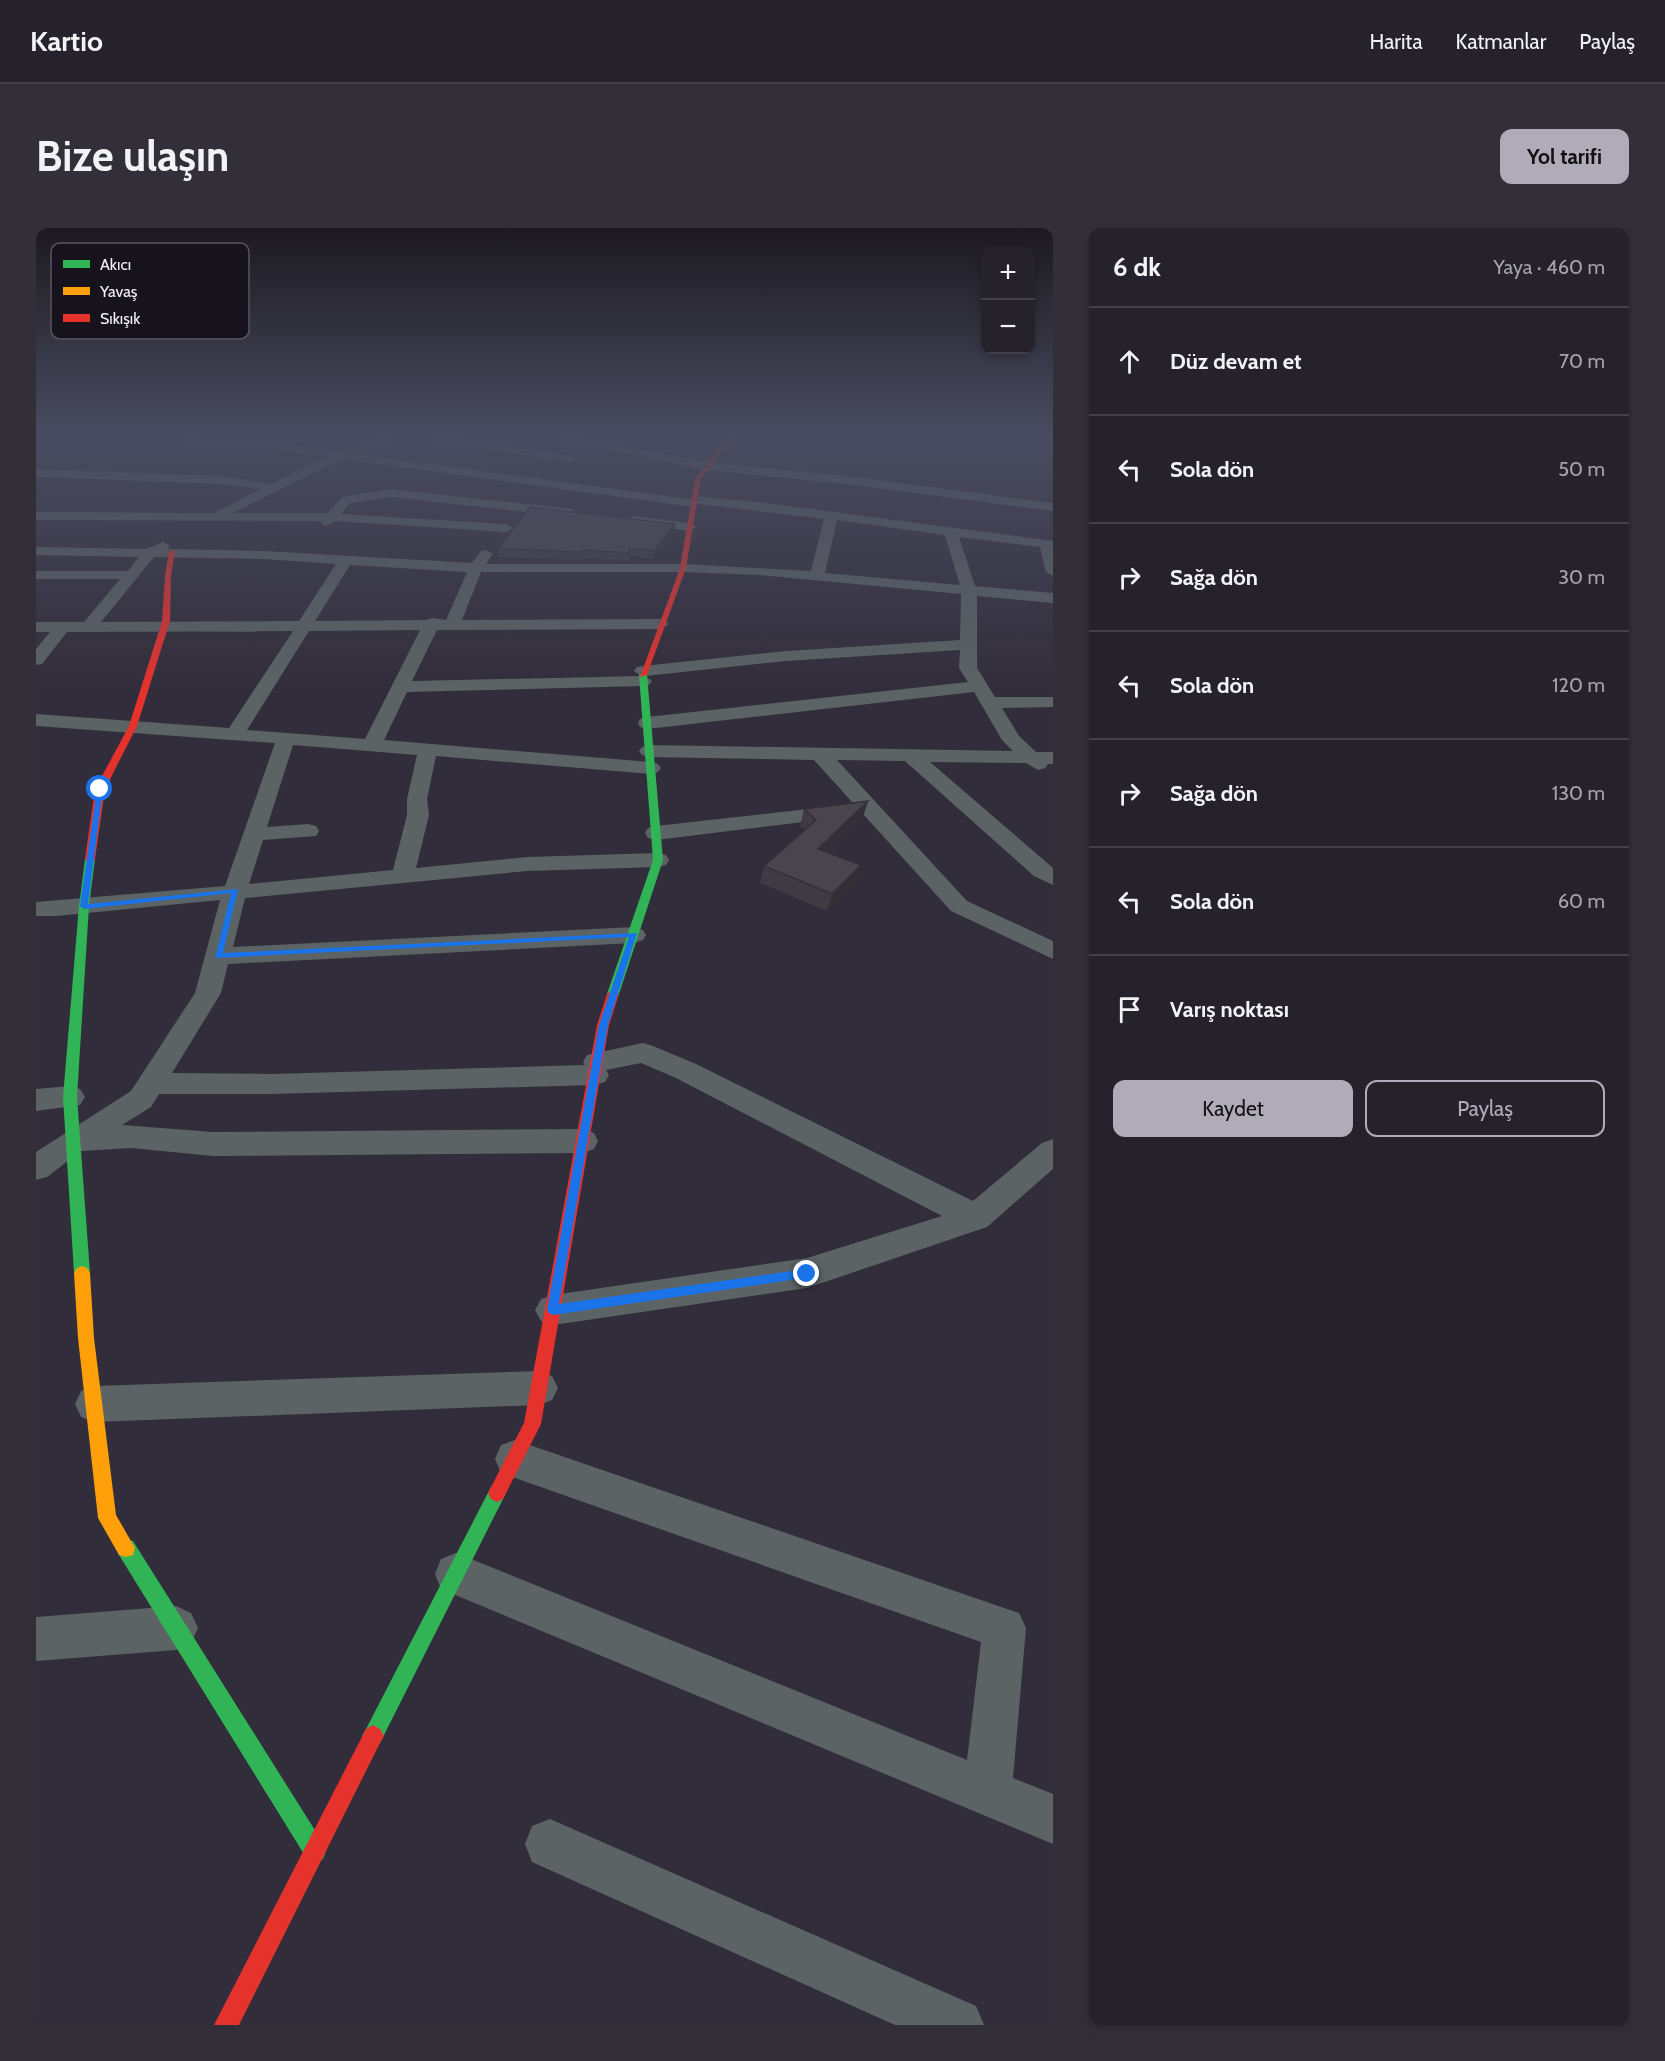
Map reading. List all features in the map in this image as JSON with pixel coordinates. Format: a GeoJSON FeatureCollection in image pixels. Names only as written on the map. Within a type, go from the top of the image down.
{"type":"FeatureCollection","features":[{"type":"Feature","properties":{"kind":"street"},"geometry":{"type":"LineString","coordinates":[[68,529],[78,522]]}},
{"type":"Feature","properties":{"kind":"street"},"geometry":{"type":"LineString","coordinates":[[88,627],[152,552],[205,522]]}},
{"type":"Feature","properties":{"kind":"street"},"geometry":{"type":"LineString","coordinates":[[317,559],[313,541],[327,522]]}},
{"type":"Feature","properties":{"kind":"street"},"geometry":{"type":"LineString","coordinates":[[362,522],[369,524],[514,524]]}},
{"type":"Feature","properties":{"kind":"street"},"geometry":{"type":"LineString","coordinates":[[647,522],[690,527]]}},
{"type":"Feature","properties":{"kind":"street"},"geometry":{"type":"LineString","coordinates":[[226,2025],[532,1424],[603,1025],[658,860],[643,676],[683,568],[682,541],[691,522]]}},
{"type":"Feature","properties":{"kind":"street"},"geometry":{"type":"LineString","coordinates":[[817,576],[830,522]]}},
{"type":"Feature","properties":{"kind":"street"},"geometry":{"type":"LineString","coordinates":[[875,522],[1050,544],[1053,572]]}},
{"type":"Feature","properties":{"kind":"street"},"geometry":{"type":"LineString","coordinates":[[453,623],[475,568],[514,524]]}},
{"type":"Feature","properties":{"kind":"street"},"geometry":{"type":"LineString","coordinates":[[951,532],[969,590],[968,668],[1012,740],[1029,758],[1053,774]]}},
{"type":"Feature","properties":{"kind":"street"},"geometry":{"type":"LineString","coordinates":[[36,551],[172,552],[475,568],[583,562],[817,576],[1053,598]]}},
{"type":"Feature","properties":{"kind":"street"},"geometry":{"type":"LineString","coordinates":[[172,552],[168,575],[166,621],[133,726],[100,789],[84,906],[70,1097],[86,1338],[107,1518],[315,1851]]}},
{"type":"Feature","properties":{"kind":"street"},"geometry":{"type":"LineString","coordinates":[[235,734],[345,561]]}},
{"type":"Feature","properties":{"kind":"street"},"geometry":{"type":"LineString","coordinates":[[36,575],[132,575]]}},
{"type":"Feature","properties":{"kind":"street"},"geometry":{"type":"LineString","coordinates":[[36,627],[432,623],[661,624]]}},
{"type":"Feature","properties":{"kind":"street"},"geometry":{"type":"LineString","coordinates":[[372,745],[432,623]]}},
{"type":"Feature","properties":{"kind":"street"},"geometry":{"type":"LineString","coordinates":[[36,660],[62,627]]}},
{"type":"Feature","properties":{"kind":"street"},"geometry":{"type":"LineString","coordinates":[[401,687],[643,676],[786,656],[968,644]]}},
{"type":"Feature","properties":{"kind":"street"},"geometry":{"type":"LineString","coordinates":[[647,723],[979,686]]}},
{"type":"Feature","properties":{"kind":"street"},"geometry":{"type":"LineString","coordinates":[[990,703],[1053,702]]}},
{"type":"Feature","properties":{"kind":"street"},"geometry":{"type":"LineString","coordinates":[[36,720],[428,750],[650,760],[820,754],[1053,758]]}},
{"type":"Feature","properties":{"kind":"street"},"geometry":{"type":"LineString","coordinates":[[36,1168],[73,1141],[141,1099],[208,993],[235,890],[286,738]]}},
{"type":"Feature","properties":{"kind":"street"},"geometry":{"type":"LineString","coordinates":[[403,875],[418,815],[417,799],[428,750]]}},
{"type":"Feature","properties":{"kind":"street"},"geometry":{"type":"LineString","coordinates":[[820,754],[959,906],[1053,951]]}},
{"type":"Feature","properties":{"kind":"street"},"geometry":{"type":"LineString","coordinates":[[911,756],[1042,871],[1053,878]]}},
{"type":"Feature","properties":{"kind":"street"},"geometry":{"type":"LineString","coordinates":[[656,832],[869,808]]}},
{"type":"Feature","properties":{"kind":"street"},"geometry":{"type":"LineString","coordinates":[[255,834],[308,831]]}},
{"type":"Feature","properties":{"kind":"street"},"geometry":{"type":"LineString","coordinates":[[36,909],[527,864],[658,860]]}},
{"type":"Feature","properties":{"kind":"street"},"geometry":{"type":"LineString","coordinates":[[218,956],[634,935]]}},
{"type":"Feature","properties":{"kind":"street"},"geometry":{"type":"LineString","coordinates":[[151,1083],[272,1084],[596,1068],[643,1053],[975,1218]]}},
{"type":"Feature","properties":{"kind":"street"},"geometry":{"type":"LineString","coordinates":[[36,1100],[70,1097]]}},
{"type":"Feature","properties":{"kind":"street"},"geometry":{"type":"LineString","coordinates":[[73,1141],[131,1136],[213,1144],[583,1141]]}},
{"type":"Feature","properties":{"kind":"street"},"geometry":{"type":"LineString","coordinates":[[553,1310],[807,1274],[975,1218],[1053,1151]]}},
{"type":"Feature","properties":{"kind":"street"},"geometry":{"type":"LineString","coordinates":[[94,1404],[538,1388]]}},
{"type":"Feature","properties":{"kind":"street"},"geometry":{"type":"LineString","coordinates":[[515,1459],[1004,1628],[988,1793]]}},
{"type":"Feature","properties":{"kind":"street"},"geometry":{"type":"LineString","coordinates":[[456,1574],[1053,1820]]}},
{"type":"Feature","properties":{"kind":"street"},"geometry":{"type":"LineString","coordinates":[[36,1640],[176,1628]]}},
{"type":"Feature","properties":{"kind":"street"},"geometry":{"type":"LineString","coordinates":[[549,1844],[957,2025]]}},
{"type":"Feature","properties":{"kind":"building"},"geometry":{"type":"Polygon","coordinates":[[[519,522],[657,522],[675,524],[654,551],[630,548],[629,553],[498,549],[519,522]]]}},
{"type":"Feature","properties":{"kind":"building"},"geometry":{"type":"Polygon","coordinates":[[[868,801],[818,849],[861,865],[832,894],[764,866],[816,820],[804,809],[868,801]]]}},
{"type":"Feature","properties":{"kind":"traffic: fast"},"geometry":{"type":"LineString","coordinates":[[613,994],[658,860],[643,675]]}},
{"type":"Feature","properties":{"kind":"traffic: fast"},"geometry":{"type":"LineString","coordinates":[[82,1273],[70,1097],[84,906],[90,859]]}},
{"type":"Feature","properties":{"kind":"traffic: fast"},"geometry":{"type":"LineString","coordinates":[[373,1736],[497,1493]]}},
{"type":"Feature","properties":{"kind":"traffic: fast"},"geometry":{"type":"LineString","coordinates":[[126,1548],[315,1851]]}},
{"type":"Feature","properties":{"kind":"traffic: slow"},"geometry":{"type":"LineString","coordinates":[[82,1273],[86,1338],[107,1518],[126,1548]]}},
{"type":"Feature","properties":{"kind":"traffic: jam"},"geometry":{"type":"LineString","coordinates":[[643,675],[683,568],[691,522]]}},
{"type":"Feature","properties":{"kind":"traffic: jam"},"geometry":{"type":"LineString","coordinates":[[90,859],[100,789],[133,726],[166,621],[168,575],[172,552]]}},
{"type":"Feature","properties":{"kind":"traffic: jam"},"geometry":{"type":"LineString","coordinates":[[497,1493],[532,1424],[603,1025],[613,994]]}},
{"type":"Feature","properties":{"kind":"traffic: jam"},"geometry":{"type":"LineString","coordinates":[[226,2025],[373,1736]]}},
{"type":"Feature","properties":{"kind":"route"},"geometry":{"type":"LineString","coordinates":[[100,789],[84,906],[235,890],[218,956],[634,935],[603,1025],[553,1310],[807,1274]]}}]}
